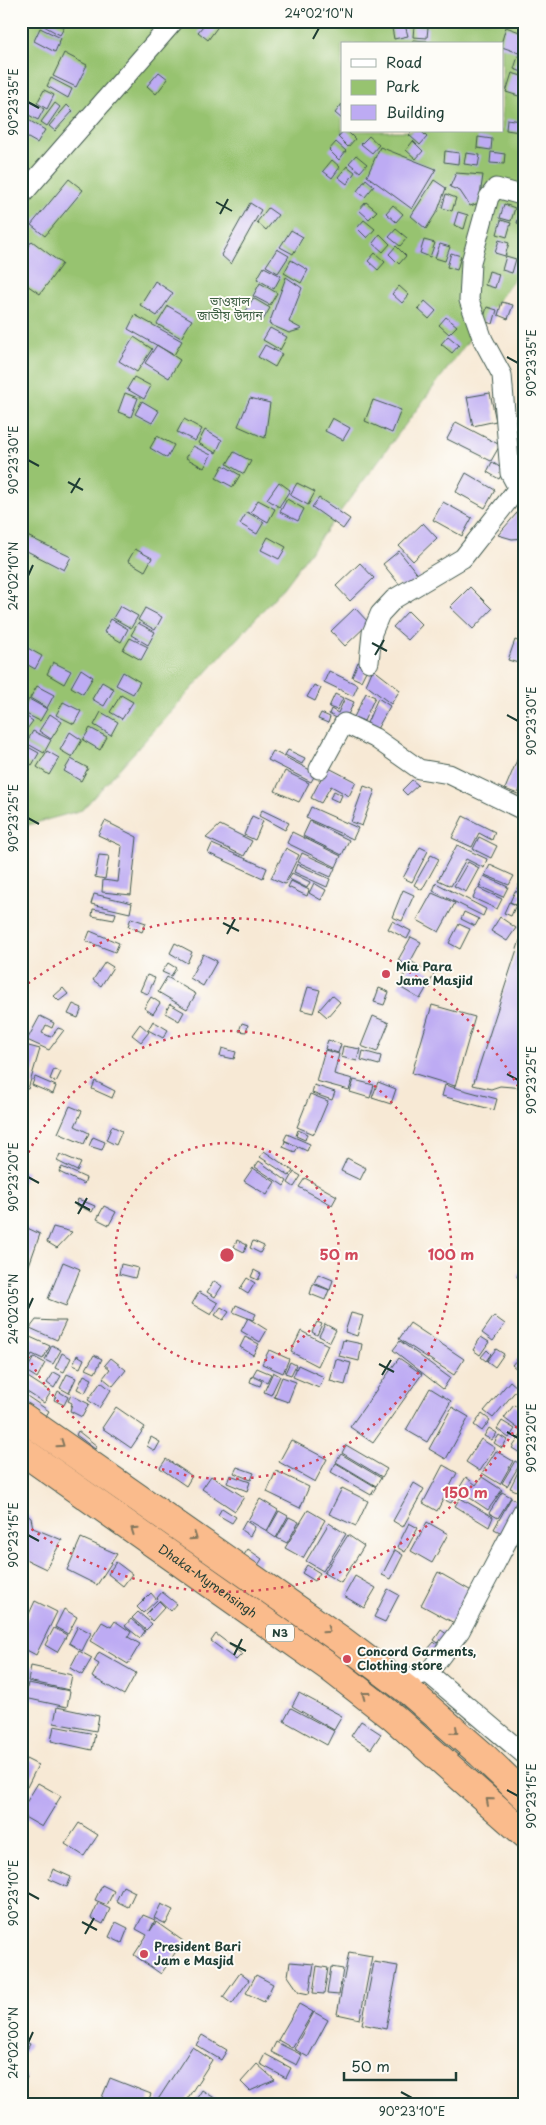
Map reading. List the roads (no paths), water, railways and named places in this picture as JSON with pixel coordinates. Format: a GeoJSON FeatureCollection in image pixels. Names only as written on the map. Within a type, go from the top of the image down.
{"type":"FeatureCollection","features":[{"type":"Feature","properties":{"kind":"highway","name":"N3"},"geometry":{"type":"LineString","coordinates":[[21,1416],[341,1640],[395,1681],[481,1754],[525,1796]]}},
{"type":"Feature","properties":{"kind":"highway","name":"Dhaka-Mymensingh"},"geometry":{"type":"LineString","coordinates":[[21,1450],[329,1668],[394,1717],[525,1834]]}},
{"type":"Feature","properties":{"kind":"street"},"geometry":{"type":"LineString","coordinates":[[21,196],[174,21]]}},
{"type":"Feature","properties":{"kind":"street"},"geometry":{"type":"LineString","coordinates":[[369,662],[372,633],[380,614],[394,599],[463,558],[521,491],[510,473],[502,375],[483,340],[470,300],[471,262],[489,197],[496,188],[525,196]]}},
{"type":"Feature","properties":{"kind":"street"},"geometry":{"type":"LineString","coordinates":[[319,769],[344,723],[375,738],[419,769],[449,774],[525,811]]}},
{"type":"Feature","properties":{"kind":"street"},"geometry":{"type":"LineString","coordinates":[[395,1681],[428,1673],[460,1631],[525,1507]]}},
{"type":"Feature","properties":{"kind":"street"},"geometry":{"type":"LineString","coordinates":[[428,1673],[525,1755]]}},
{"type":"Feature","properties":{"kind":"place","name":"Mia Para Jame Masjid"},"geometry":{"type":"Point","coordinates":[386,974]}},
{"type":"Feature","properties":{"kind":"place","name":"Concord Garments, Clothing store"},"geometry":{"type":"Point","coordinates":[347,1659]}},
{"type":"Feature","properties":{"kind":"place","name":"President Bari Jam e Masjid"},"geometry":{"type":"Point","coordinates":[144,1954]}},
{"type":"Feature","properties":{"kind":"park label","name":"ভাওয়াল জাতীয় উদ্যান"},"geometry":{"type":"Point","coordinates":[230,309]}}]}
